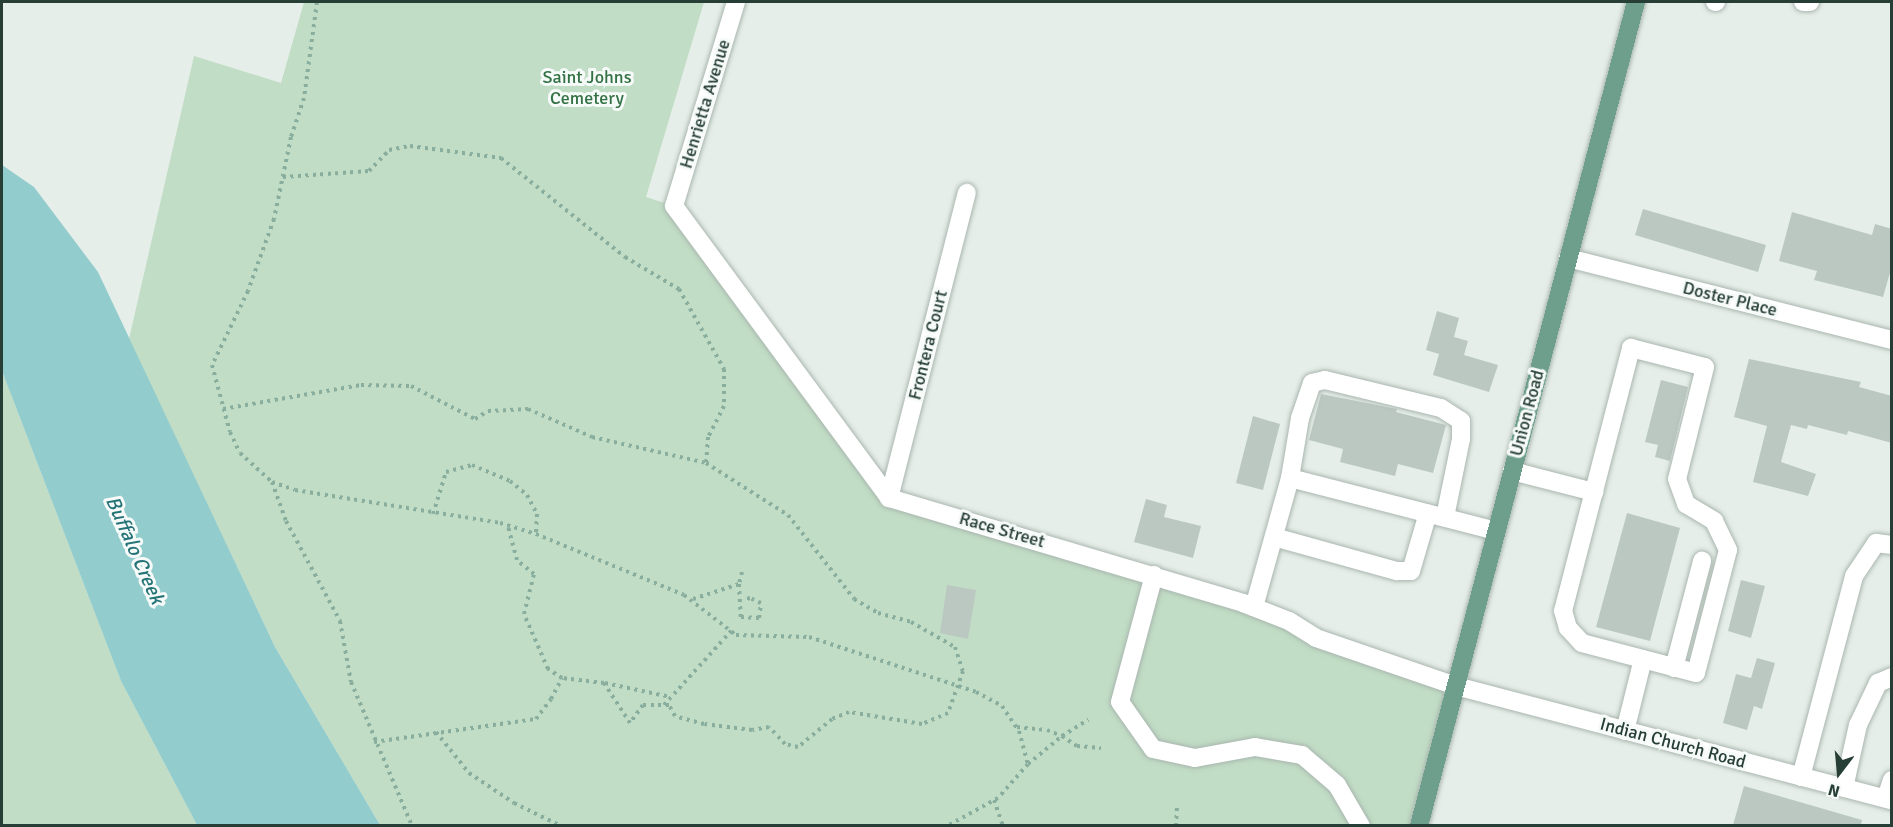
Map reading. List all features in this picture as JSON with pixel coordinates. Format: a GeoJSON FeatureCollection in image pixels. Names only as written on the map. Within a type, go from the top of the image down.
{"type":"FeatureCollection","features":[{"type":"Feature","properties":{"kind":"main road","name":"Union Road"},"geometry":{"type":"LineString","coordinates":[[1419,825],[1636,2]]}},
{"type":"Feature","properties":{"kind":"street","name":"Henrietta Avenue"},"geometry":{"type":"LineString","coordinates":[[736,2],[674,206],[889,498]]}},
{"type":"Feature","properties":{"kind":"street"},"geometry":{"type":"LineString","coordinates":[[1803,2],[1810,2]]}},
{"type":"Feature","properties":{"kind":"street","name":"Frontera Court"},"geometry":{"type":"LineString","coordinates":[[889,498],[967,193]]}},
{"type":"Feature","properties":{"kind":"street","name":"Doster Place"},"geometry":{"type":"LineString","coordinates":[[1568,258],[1892,340]]}},
{"type":"Feature","properties":{"kind":"street"},"geometry":{"type":"LineString","coordinates":[[1631,348],[1705,367],[1677,479],[1686,504],[1714,521],[1728,550],[1696,674],[1582,643],[1568,628],[1563,611],[1594,492],[1631,348]]}},
{"type":"Feature","properties":{"kind":"street"},"geometry":{"type":"LineString","coordinates":[[1254,607],[1290,478],[1300,418],[1312,383],[1325,380],[1441,408],[1461,421],[1436,515],[1411,571],[1397,571],[1274,537]]}},
{"type":"Feature","properties":{"kind":"street"},"geometry":{"type":"LineString","coordinates":[[1512,471],[1594,492]]}},
{"type":"Feature","properties":{"kind":"street"},"geometry":{"type":"LineString","coordinates":[[1290,478],[1496,531]]}},
{"type":"Feature","properties":{"kind":"street","name":"Race Street"},"geometry":{"type":"LineString","coordinates":[[889,498],[1154,575],[1254,607],[1289,621],[1316,638],[1456,686]]}},
{"type":"Feature","properties":{"kind":"street"},"geometry":{"type":"LineString","coordinates":[[1802,777],[1854,576],[1876,543],[1892,545]]}},
{"type":"Feature","properties":{"kind":"street"},"geometry":{"type":"LineString","coordinates":[[1674,668],[1702,561]]}},
{"type":"Feature","properties":{"kind":"street"},"geometry":{"type":"LineString","coordinates":[[1154,575],[1120,702],[1153,749],[1195,758],[1255,747],[1302,755],[1336,784],[1361,825]]}},
{"type":"Feature","properties":{"kind":"street"},"geometry":{"type":"LineString","coordinates":[[1625,730],[1642,659]]}},
{"type":"Feature","properties":{"kind":"street"},"geometry":{"type":"LineString","coordinates":[[1844,788],[1858,725],[1878,683],[1892,677]]}},
{"type":"Feature","properties":{"kind":"street","name":"Indian Church Road"},"geometry":{"type":"LineString","coordinates":[[1456,686],[1889,799]]}},
{"type":"Feature","properties":{"kind":"street"},"geometry":{"type":"LineString","coordinates":[[1889,799],[1892,780]]}},
{"type":"Feature","properties":{"kind":"path"},"geometry":{"type":"LineString","coordinates":[[317,2],[306,86],[274,219],[251,280],[212,366],[223,409],[240,453],[272,482],[295,490],[508,525],[536,534],[692,599],[736,635],[778,639],[809,637],[958,685],[1002,706],[1016,727],[1028,764]]}},
{"type":"Feature","properties":{"kind":"path"},"geometry":{"type":"LineString","coordinates":[[283,177],[369,171],[389,150],[410,146],[501,158],[625,257],[679,289],[724,369],[724,406],[708,437],[706,463]]}},
{"type":"Feature","properties":{"kind":"path"},"geometry":{"type":"LineString","coordinates":[[223,409],[362,385],[411,386],[475,419],[488,411],[528,409],[592,438],[706,463],[788,515],[854,599],[878,614],[911,622],[955,647],[963,672],[948,714],[922,724],[849,712],[832,719],[798,747],[785,744],[769,727],[752,730],[704,724],[675,716],[669,705],[643,705],[630,723],[604,683]]}},
{"type":"Feature","properties":{"kind":"path"},"geometry":{"type":"LineString","coordinates":[[433,514],[446,471],[471,465],[510,482],[527,495],[537,514],[536,534]]}},
{"type":"Feature","properties":{"kind":"path"},"geometry":{"type":"LineString","coordinates":[[272,482],[286,521],[340,621],[351,681],[374,742],[412,825]]}},
{"type":"Feature","properties":{"kind":"path"},"geometry":{"type":"LineString","coordinates":[[508,525],[518,560],[534,574],[524,614],[548,669],[562,678],[604,683],[671,697]]}},
{"type":"Feature","properties":{"kind":"path"},"geometry":{"type":"LineString","coordinates":[[742,572],[739,584],[743,600],[741,617],[759,618],[761,603],[750,598],[743,600]]}},
{"type":"Feature","properties":{"kind":"path"},"geometry":{"type":"LineString","coordinates":[[692,599],[739,584]]}},
{"type":"Feature","properties":{"kind":"path"},"geometry":{"type":"LineString","coordinates":[[663,705],[732,630]]}},
{"type":"Feature","properties":{"kind":"path"},"geometry":{"type":"LineString","coordinates":[[374,742],[536,719],[562,678]]}},
{"type":"Feature","properties":{"kind":"path"},"geometry":{"type":"LineString","coordinates":[[947,825],[994,800],[1028,764],[1062,736],[1088,720]]}},
{"type":"Feature","properties":{"kind":"path"},"geometry":{"type":"LineString","coordinates":[[1016,727],[1047,730],[1077,746],[1101,748]]}},
{"type":"Feature","properties":{"kind":"path"},"geometry":{"type":"LineString","coordinates":[[436,732],[469,773],[514,803],[561,825]]}},
{"type":"Feature","properties":{"kind":"path"},"geometry":{"type":"LineString","coordinates":[[994,800],[1003,825]]}},
{"type":"Feature","properties":{"kind":"path"},"geometry":{"type":"LineString","coordinates":[[1176,825],[1177,805]]}},
{"type":"Feature","properties":{"kind":"green space","name":"Saint Johns Cemetery"},"geometry":{"type":"Polygon","coordinates":[[[304,2],[704,2],[646,197],[674,206],[889,498],[1041,540],[1456,686],[1418,825],[380,825],[275,647],[129,339],[194,56],[281,83],[304,2]]]}},
{"type":"Feature","properties":{"kind":"green space"},"geometry":{"type":"Polygon","coordinates":[[[2,371],[121,681],[197,825],[2,825],[2,371]]]}},
{"type":"Feature","properties":{"kind":"water","name":"Buffalo Creek"},"geometry":{"type":"Polygon","coordinates":[[[2,165],[34,187],[98,272],[275,647],[380,825],[197,825],[121,681],[2,371],[2,165]]]}},
{"type":"Feature","properties":{"kind":"building"},"geometry":{"type":"Polygon","coordinates":[[[1643,209],[1766,245],[1758,272],[1635,235],[1643,209]]]}},
{"type":"Feature","properties":{"kind":"building"},"geometry":{"type":"Polygon","coordinates":[[[1792,212],[1872,235],[1875,224],[1892,229],[1892,266],[1883,297],[1814,280],[1817,271],[1779,261],[1792,212]]]}},
{"type":"Feature","properties":{"kind":"building"},"geometry":{"type":"Polygon","coordinates":[[[1437,311],[1459,318],[1454,337],[1468,341],[1464,355],[1498,365],[1489,392],[1433,375],[1439,354],[1426,350],[1437,311]]]}},
{"type":"Feature","properties":{"kind":"building"},"geometry":{"type":"Polygon","coordinates":[[[1749,359],[1861,382],[1859,387],[1892,396],[1892,443],[1848,431],[1847,435],[1808,425],[1807,429],[1791,425],[1781,462],[1816,474],[1808,496],[1753,482],[1767,426],[1734,417],[1749,359]]]}},
{"type":"Feature","properties":{"kind":"building"},"geometry":{"type":"Polygon","coordinates":[[[1661,380],[1688,387],[1670,461],[1655,457],[1658,445],[1645,442],[1661,380]]]}},
{"type":"Feature","properties":{"kind":"building"},"geometry":{"type":"Polygon","coordinates":[[[1321,394],[1397,409],[1396,412],[1446,425],[1433,473],[1398,464],[1395,476],[1340,462],[1343,449],[1309,440],[1321,394]]]}},
{"type":"Feature","properties":{"kind":"building"},"geometry":{"type":"Polygon","coordinates":[[[1253,416],[1280,424],[1263,490],[1236,483],[1253,416]]]}},
{"type":"Feature","properties":{"kind":"building"},"geometry":{"type":"Polygon","coordinates":[[[1146,499],[1167,505],[1164,517],[1201,526],[1193,558],[1134,542],[1146,499]]]}},
{"type":"Feature","properties":{"kind":"building"},"geometry":{"type":"Polygon","coordinates":[[[1627,513],[1680,528],[1650,641],[1596,627],[1627,513]]]}},
{"type":"Feature","properties":{"kind":"building"},"geometry":{"type":"Polygon","coordinates":[[[1741,580],[1765,586],[1751,638],[1728,631],[1741,580]]]}},
{"type":"Feature","properties":{"kind":"building"},"geometry":{"type":"Polygon","coordinates":[[[947,585],[976,590],[968,639],[940,633],[947,585]]]}},
{"type":"Feature","properties":{"kind":"building"},"geometry":{"type":"Polygon","coordinates":[[[1757,658],[1775,663],[1762,709],[1754,706],[1747,730],[1723,723],[1736,674],[1751,678],[1757,658]]]}},
{"type":"Feature","properties":{"kind":"building"},"geometry":{"type":"Polygon","coordinates":[[[1744,786],[1862,820],[1861,825],[1733,825],[1744,786]]]}}]}
